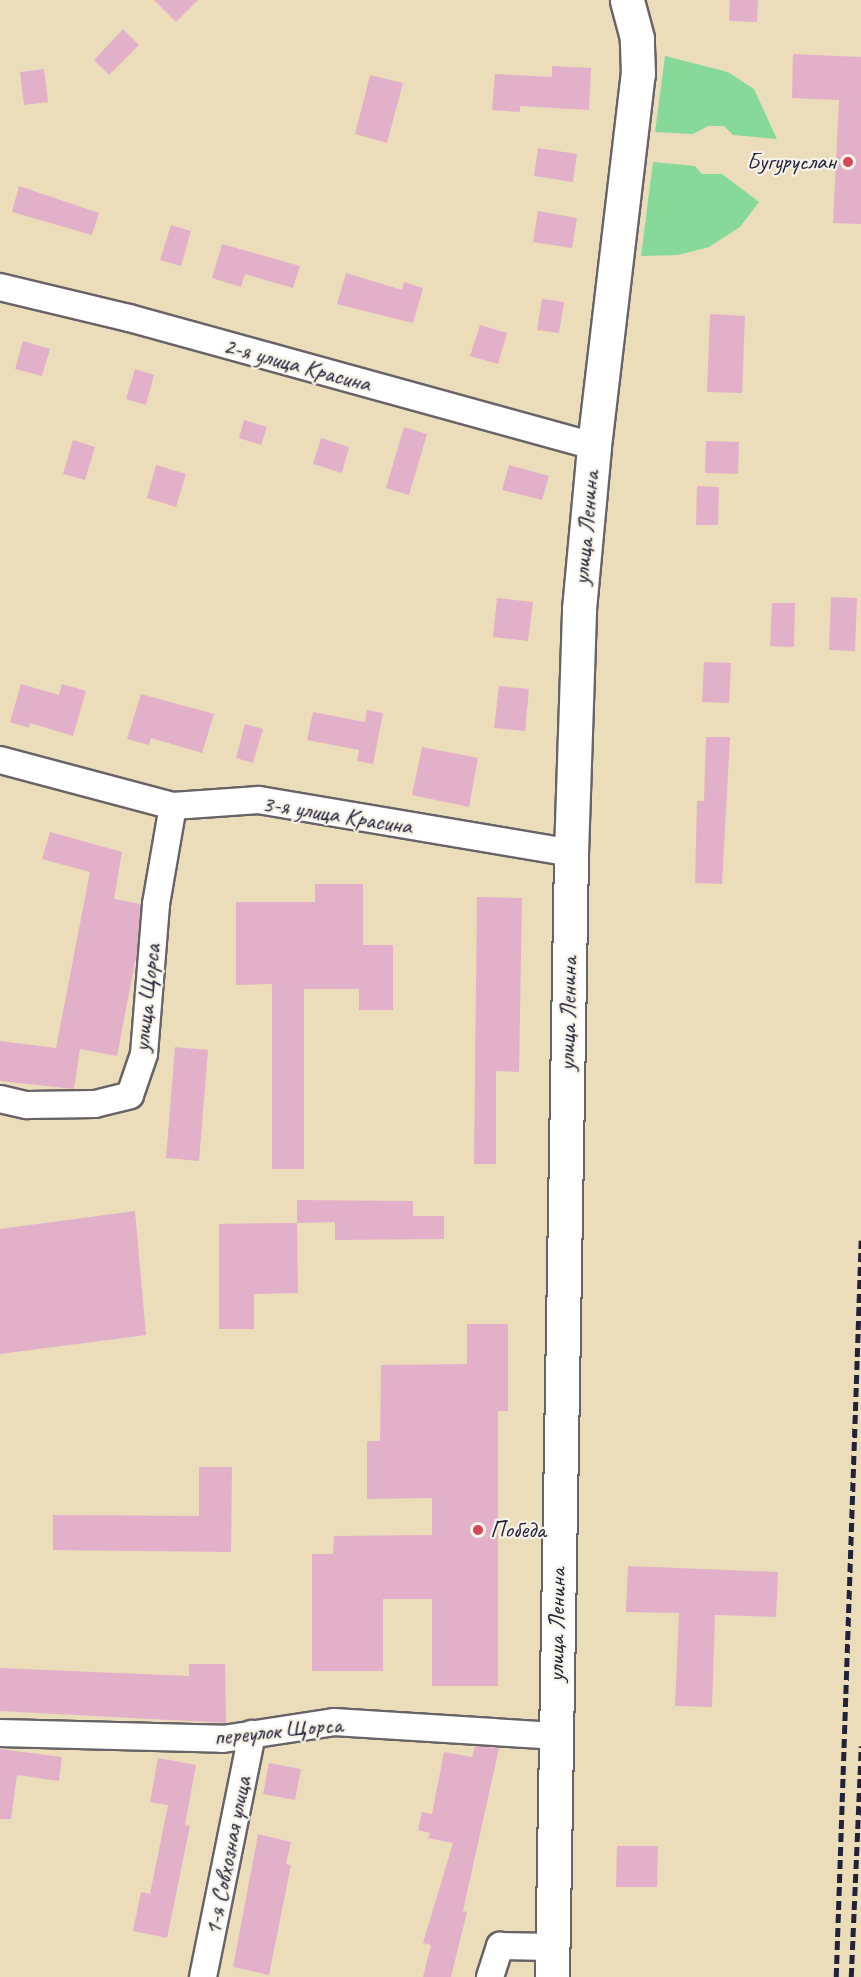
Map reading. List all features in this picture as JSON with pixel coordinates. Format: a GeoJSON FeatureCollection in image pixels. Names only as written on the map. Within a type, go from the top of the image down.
{"type":"FeatureCollection","features":[{"type":"Feature","properties":{"kind":"main road","name":"улица Ленина"},"geometry":{"type":"LineString","coordinates":[[552,1962],[571,853],[579,609],[594,446],[639,74],[637,38],[627,0]]}},
{"type":"Feature","properties":{"kind":"street","name":"2-я улица Красина"},"geometry":{"type":"LineString","coordinates":[[0,287],[129,318],[594,446]]}},
{"type":"Feature","properties":{"kind":"street","name":"3-я улица Красина"},"geometry":{"type":"LineString","coordinates":[[0,760],[172,806],[259,801],[571,853]]}},
{"type":"Feature","properties":{"kind":"street","name":"улица Щорса"},"geometry":{"type":"LineString","coordinates":[[0,1099],[27,1105],[95,1104],[130,1095],[144,1054],[156,904],[172,806]]}},
{"type":"Feature","properties":{"kind":"street","name":"переулок Щорса"},"geometry":{"type":"LineString","coordinates":[[0,1733],[223,1739],[334,1722],[555,1736]]}},
{"type":"Feature","properties":{"kind":"street","name":"1-я Совхозная улица"},"geometry":{"type":"LineString","coordinates":[[203,1977],[252,1734]]}},
{"type":"Feature","properties":{"kind":"street","name":"улица Ленина"},"geometry":{"type":"LineString","coordinates":[[490,1977],[500,1946],[552,1962]]}},
{"type":"Feature","properties":{"kind":"green space"},"geometry":{"type":"Polygon","coordinates":[[[665,56],[728,72],[754,89],[777,139],[733,135],[724,126],[708,126],[693,134],[655,132],[665,56]]]}},
{"type":"Feature","properties":{"kind":"green space"},"geometry":{"type":"Polygon","coordinates":[[[653,162],[695,166],[702,174],[722,174],[759,202],[740,227],[709,247],[678,255],[641,256],[653,162]]]}},
{"type":"Feature","properties":{"kind":"building"},"geometry":{"type":"Polygon","coordinates":[[[154,0],[198,0],[176,22],[154,0]]]}},
{"type":"Feature","properties":{"kind":"building"},"geometry":{"type":"Polygon","coordinates":[[[730,0],[758,0],[757,22],[729,21],[730,0]]]}},
{"type":"Feature","properties":{"kind":"building"},"geometry":{"type":"Polygon","coordinates":[[[123,29],[139,45],[109,75],[94,60],[123,29]]]}},
{"type":"Feature","properties":{"kind":"building","name":"Бугуруслан"},"geometry":{"type":"Polygon","coordinates":[[[793,54],[861,57],[861,224],[833,223],[839,100],[792,98],[793,54]]]}},
{"type":"Feature","properties":{"kind":"building"},"geometry":{"type":"Polygon","coordinates":[[[552,66],[591,68],[589,110],[520,106],[520,112],[492,110],[495,74],[552,77],[552,66]]]}},
{"type":"Feature","properties":{"kind":"building"},"geometry":{"type":"Polygon","coordinates":[[[44,69],[48,102],[24,105],[20,72],[44,69]]]}},
{"type":"Feature","properties":{"kind":"building"},"geometry":{"type":"Polygon","coordinates":[[[370,75],[403,83],[387,143],[355,134],[370,75]]]}},
{"type":"Feature","properties":{"kind":"building"},"geometry":{"type":"Polygon","coordinates":[[[538,148],[577,154],[573,182],[534,176],[538,148]]]}},
{"type":"Feature","properties":{"kind":"building"},"geometry":{"type":"Polygon","coordinates":[[[19,186],[99,213],[92,235],[12,212],[19,186]]]}},
{"type":"Feature","properties":{"kind":"building"},"geometry":{"type":"Polygon","coordinates":[[[538,211],[577,218],[572,248],[533,242],[538,211]]]}},
{"type":"Feature","properties":{"kind":"building"},"geometry":{"type":"Polygon","coordinates":[[[171,225],[191,231],[181,266],[160,260],[171,225]]]}},
{"type":"Feature","properties":{"kind":"building"},"geometry":{"type":"Polygon","coordinates":[[[222,244],[300,266],[293,288],[245,274],[241,287],[212,278],[222,244]]]}},
{"type":"Feature","properties":{"kind":"building"},"geometry":{"type":"Polygon","coordinates":[[[346,273],[402,290],[404,282],[423,288],[413,323],[337,304],[346,273]]]}},
{"type":"Feature","properties":{"kind":"building"},"geometry":{"type":"Polygon","coordinates":[[[542,299],[564,302],[559,333],[537,330],[542,299]]]}},
{"type":"Feature","properties":{"kind":"building"},"geometry":{"type":"Polygon","coordinates":[[[710,314],[745,316],[742,393],[707,392],[710,314]]]}},
{"type":"Feature","properties":{"kind":"building"},"geometry":{"type":"Polygon","coordinates":[[[480,325],[507,333],[498,364],[470,356],[480,325]]]}},
{"type":"Feature","properties":{"kind":"building"},"geometry":{"type":"Polygon","coordinates":[[[23,341],[50,349],[42,376],[15,369],[23,341]]]}},
{"type":"Feature","properties":{"kind":"building"},"geometry":{"type":"Polygon","coordinates":[[[135,369],[154,375],[146,405],[126,399],[135,369]]]}},
{"type":"Feature","properties":{"kind":"building"},"geometry":{"type":"Polygon","coordinates":[[[244,420],[267,427],[261,445],[239,438],[244,420]]]}},
{"type":"Feature","properties":{"kind":"building"},"geometry":{"type":"Polygon","coordinates":[[[404,427],[427,434],[409,495],[386,488],[404,427]]]}},
{"type":"Feature","properties":{"kind":"building"},"geometry":{"type":"Polygon","coordinates":[[[321,438],[349,447],[342,473],[313,464],[321,438]]]}},
{"type":"Feature","properties":{"kind":"building"},"geometry":{"type":"Polygon","coordinates":[[[73,440],[95,447],[85,480],[63,474],[73,440]]]}},
{"type":"Feature","properties":{"kind":"building"},"geometry":{"type":"Polygon","coordinates":[[[706,441],[739,442],[738,474],[705,473],[706,441]]]}},
{"type":"Feature","properties":{"kind":"building"},"geometry":{"type":"Polygon","coordinates":[[[156,465],[186,474],[176,507],[147,498],[156,465]]]}},
{"type":"Feature","properties":{"kind":"building"},"geometry":{"type":"Polygon","coordinates":[[[509,465],[549,476],[542,500],[502,490],[509,465]]]}},
{"type":"Feature","properties":{"kind":"building"},"geometry":{"type":"Polygon","coordinates":[[[697,486],[719,487],[718,525],[696,525],[697,486]]]}},
{"type":"Feature","properties":{"kind":"building"},"geometry":{"type":"Polygon","coordinates":[[[831,597],[857,598],[855,651],[829,650],[831,597]]]}},
{"type":"Feature","properties":{"kind":"building"},"geometry":{"type":"Polygon","coordinates":[[[497,598],[533,602],[528,641],[493,637],[497,598]]]}},
{"type":"Feature","properties":{"kind":"building"},"geometry":{"type":"Polygon","coordinates":[[[772,603],[795,603],[794,647],[770,646],[772,603]]]}},
{"type":"Feature","properties":{"kind":"building"},"geometry":{"type":"Polygon","coordinates":[[[704,662],[731,663],[729,703],[702,702],[704,662]]]}},
{"type":"Feature","properties":{"kind":"building"},"geometry":{"type":"Polygon","coordinates":[[[21,684],[59,695],[62,684],[86,691],[73,736],[30,723],[29,728],[10,722],[21,684]]]}},
{"type":"Feature","properties":{"kind":"building"},"geometry":{"type":"Polygon","coordinates":[[[499,686],[529,689],[525,731],[494,728],[499,686]]]}},
{"type":"Feature","properties":{"kind":"building"},"geometry":{"type":"Polygon","coordinates":[[[141,694],[214,714],[202,753],[151,738],[149,745],[127,739],[141,694]]]}},
{"type":"Feature","properties":{"kind":"building"},"geometry":{"type":"Polygon","coordinates":[[[367,710],[383,713],[373,764],[357,761],[359,750],[307,740],[313,712],[365,722],[367,710]]]}},
{"type":"Feature","properties":{"kind":"building"},"geometry":{"type":"Polygon","coordinates":[[[245,724],[263,729],[253,763],[236,758],[245,724]]]}},
{"type":"Feature","properties":{"kind":"building"},"geometry":{"type":"Polygon","coordinates":[[[706,737],[730,737],[722,884],[695,883],[697,801],[704,801],[706,737]]]}},
{"type":"Feature","properties":{"kind":"building"},"geometry":{"type":"Polygon","coordinates":[[[422,747],[478,758],[469,807],[412,795],[422,747]]]}},
{"type":"Feature","properties":{"kind":"building"},"geometry":{"type":"Polygon","coordinates":[[[50,832],[122,852],[114,899],[141,904],[137,952],[117,1056],[80,1049],[74,1089],[0,1081],[0,1041],[56,1048],[90,872],[42,859],[50,832]]]}},
{"type":"Feature","properties":{"kind":"building"},"geometry":{"type":"Polygon","coordinates":[[[315,884],[363,884],[363,945],[393,945],[393,1010],[359,1010],[359,989],[304,989],[304,1169],[272,1169],[272,984],[236,985],[236,902],[315,902],[315,884]]]}},
{"type":"Feature","properties":{"kind":"building"},"geometry":{"type":"Polygon","coordinates":[[[477,897],[522,898],[519,1072],[496,1071],[496,1164],[474,1164],[477,897]]]}},
{"type":"Feature","properties":{"kind":"building"},"geometry":{"type":"Polygon","coordinates":[[[175,1047],[208,1050],[199,1161],[166,1158],[175,1047]]]}},
{"type":"Feature","properties":{"kind":"building"},"geometry":{"type":"Polygon","coordinates":[[[297,1200],[413,1201],[413,1216],[444,1216],[444,1239],[335,1240],[335,1222],[297,1223],[297,1200]]]}},
{"type":"Feature","properties":{"kind":"building"},"geometry":{"type":"Polygon","coordinates":[[[135,1211],[146,1335],[0,1354],[0,1229],[135,1211]]]}},
{"type":"Feature","properties":{"kind":"building"},"geometry":{"type":"Polygon","coordinates":[[[297,1223],[298,1293],[254,1294],[254,1329],[219,1329],[219,1224],[297,1223]]]}},
{"type":"Feature","properties":{"kind":"building"},"geometry":{"type":"Polygon","coordinates":[[[467,1324],[508,1324],[508,1411],[498,1411],[498,1686],[432,1686],[432,1599],[383,1599],[383,1671],[312,1671],[312,1554],[333,1554],[334,1536],[432,1535],[432,1498],[367,1499],[367,1441],[380,1441],[381,1365],[467,1364],[467,1324]]]}},
{"type":"Feature","properties":{"kind":"building"},"geometry":{"type":"Polygon","coordinates":[[[199,1467],[232,1467],[231,1552],[53,1550],[53,1515],[199,1516],[199,1467]]]}},
{"type":"Feature","properties":{"kind":"building"},"geometry":{"type":"Polygon","coordinates":[[[628,1566],[778,1572],[776,1617],[715,1615],[712,1707],[675,1706],[679,1613],[626,1612],[628,1566]]]}},
{"type":"Feature","properties":{"kind":"building"},"geometry":{"type":"Polygon","coordinates":[[[189,1664],[225,1664],[226,1723],[0,1711],[0,1668],[189,1676],[189,1664]]]}},
{"type":"Feature","properties":{"kind":"building"},"geometry":{"type":"Polygon","coordinates":[[[475,1746],[499,1748],[463,1911],[467,1912],[451,1977],[423,1977],[431,1945],[423,1943],[453,1843],[428,1838],[430,1833],[418,1830],[422,1812],[432,1814],[444,1752],[472,1757],[475,1746]]]}},
{"type":"Feature","properties":{"kind":"building"},"geometry":{"type":"Polygon","coordinates":[[[0,1749],[62,1757],[59,1781],[17,1775],[11,1819],[0,1819],[0,1749]]]}},
{"type":"Feature","properties":{"kind":"building"},"geometry":{"type":"Polygon","coordinates":[[[158,1758],[196,1765],[185,1825],[190,1826],[167,1938],[133,1931],[141,1892],[150,1894],[168,1805],[150,1802],[158,1758]]]}},
{"type":"Feature","properties":{"kind":"building"},"geometry":{"type":"Polygon","coordinates":[[[269,1763],[301,1769],[295,1800],[263,1794],[269,1763]]]}},
{"type":"Feature","properties":{"kind":"building"},"geometry":{"type":"Polygon","coordinates":[[[258,1834],[291,1842],[286,1864],[291,1865],[269,1975],[233,1967],[258,1834]]]}},
{"type":"Feature","properties":{"kind":"building"},"geometry":{"type":"Polygon","coordinates":[[[617,1846],[658,1846],[657,1887],[616,1887],[617,1846]]]}},
{"type":"Feature","properties":{"kind":"railway"},"geometry":{"type":"LineString","coordinates":[[836,1977],[861,1240]]}},
{"type":"Feature","properties":{"kind":"railway"},"geometry":{"type":"LineString","coordinates":[[851,1977],[861,1746]]}},
{"type":"Feature","properties":{"kind":"place","name":"Бугуруслан"},"geometry":{"type":"Point","coordinates":[848,162]}},
{"type":"Feature","properties":{"kind":"place","name":"Победа"},"geometry":{"type":"Point","coordinates":[478,1530]}}]}
